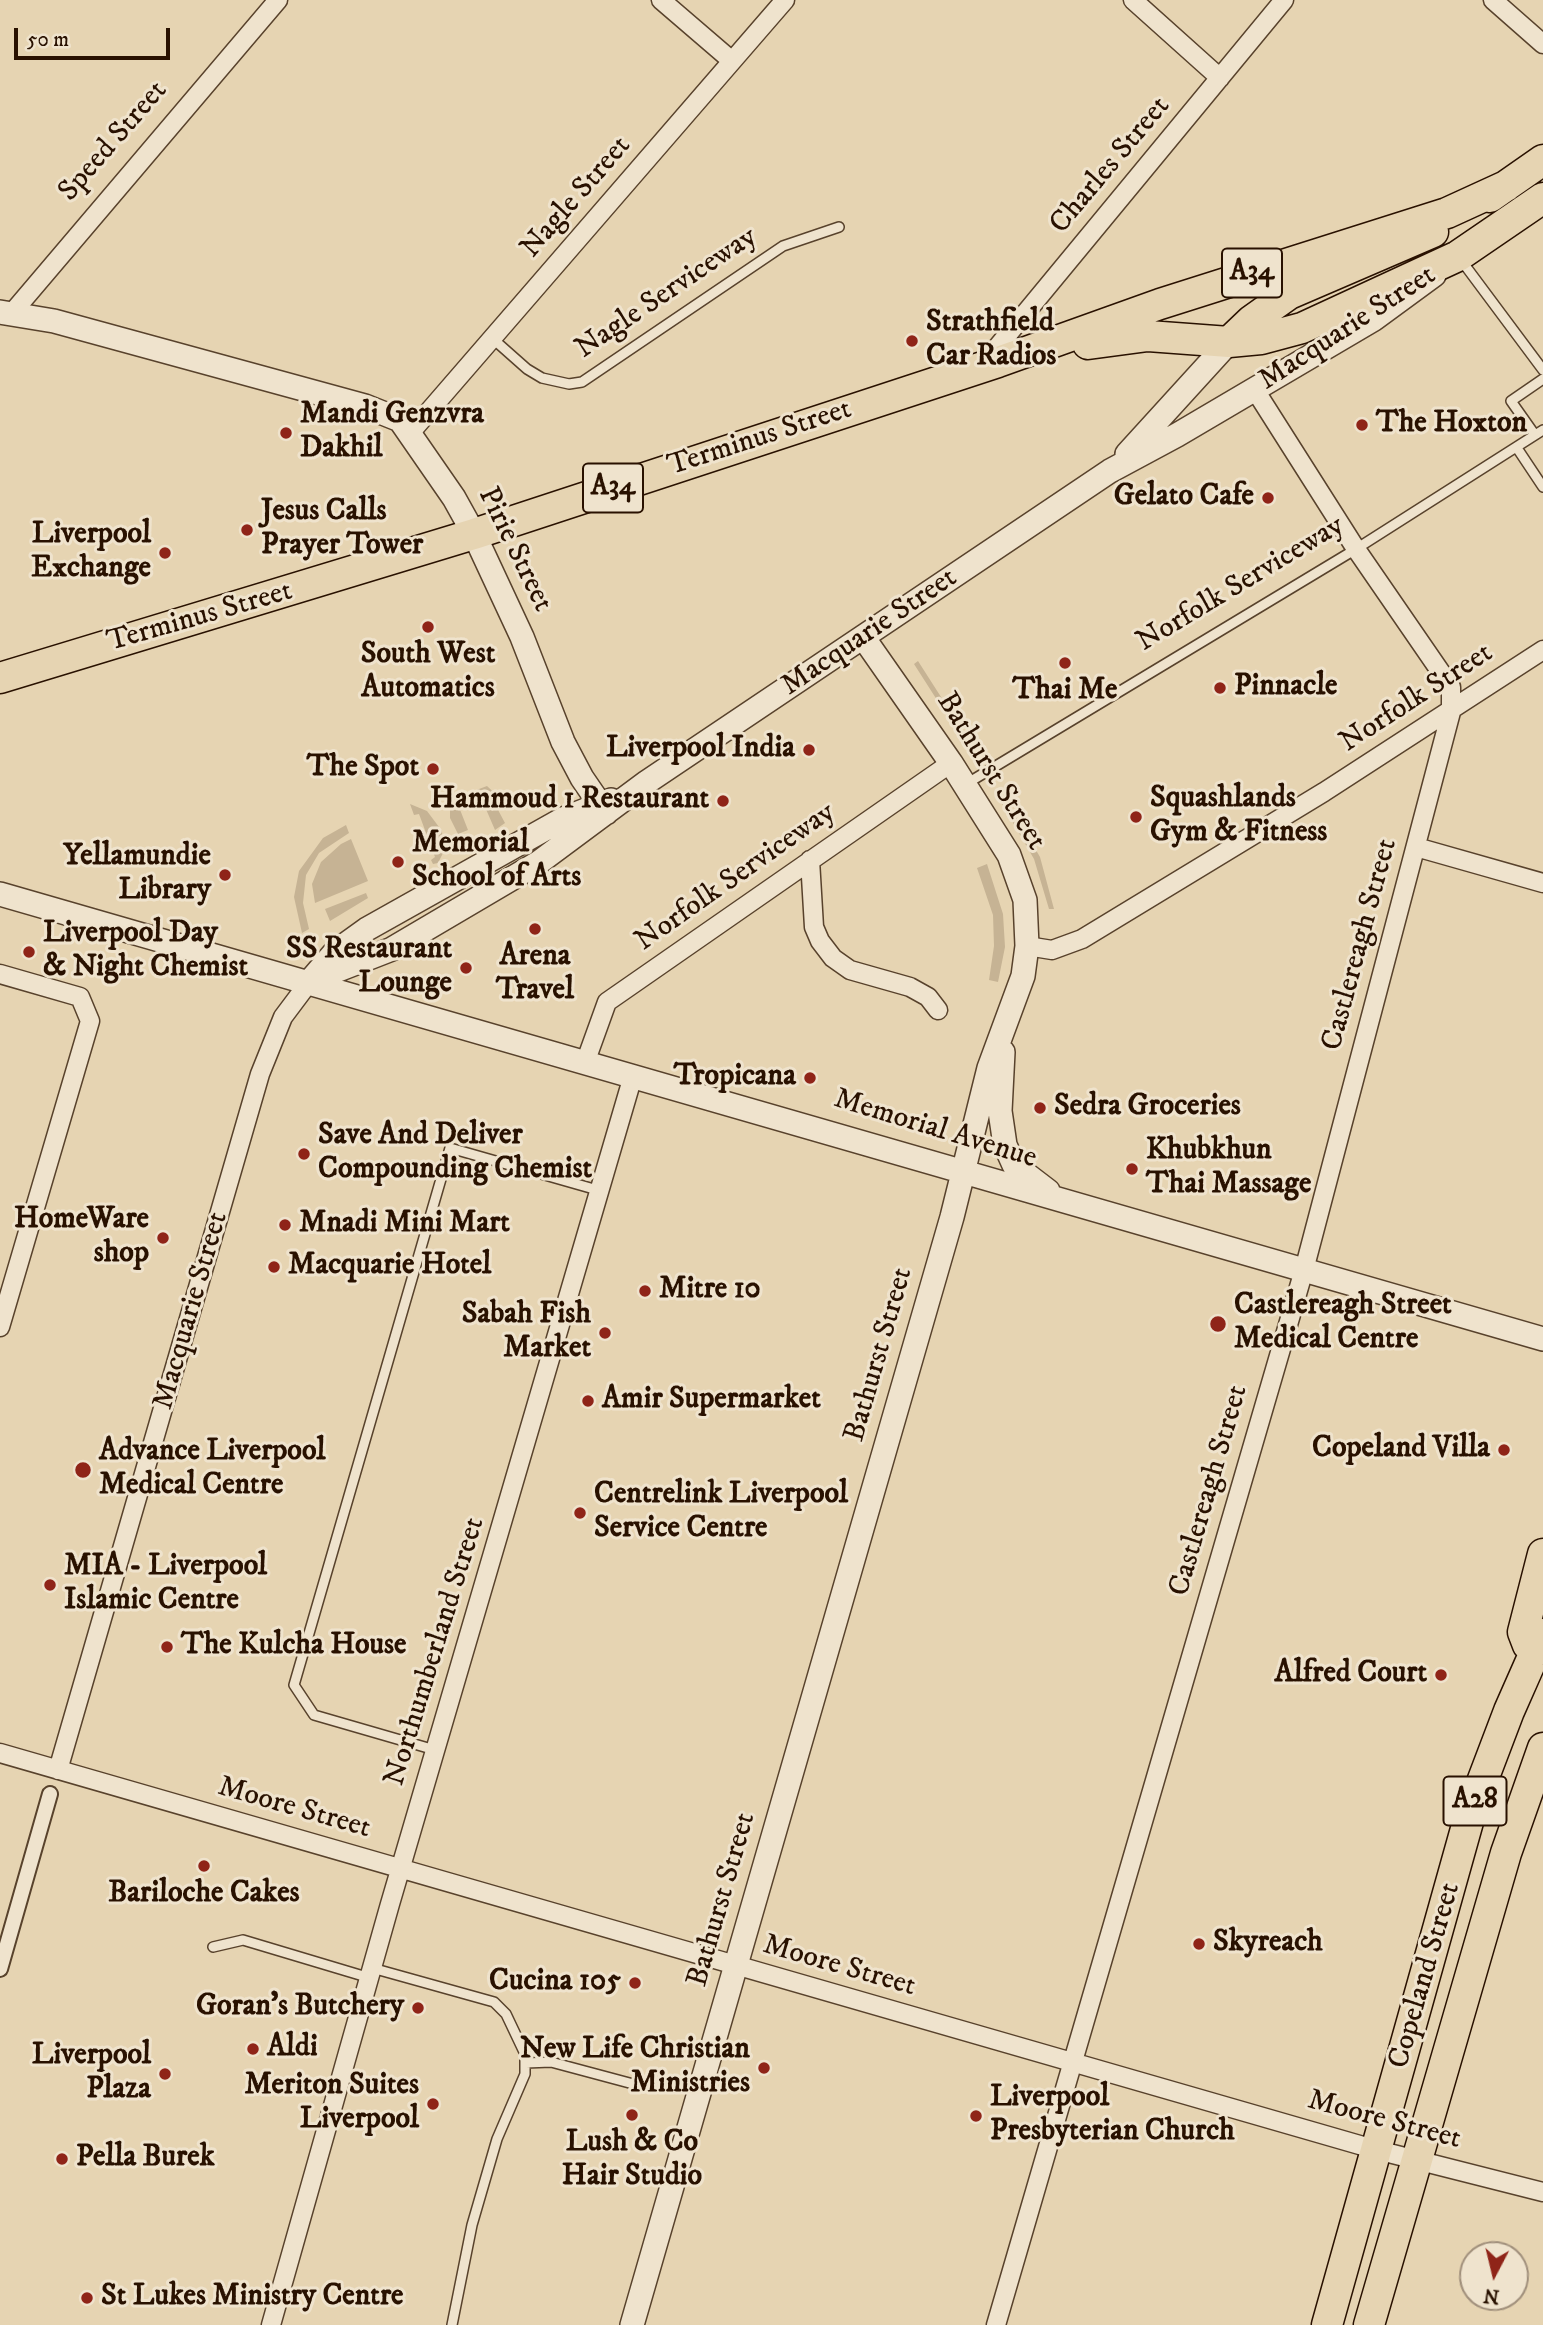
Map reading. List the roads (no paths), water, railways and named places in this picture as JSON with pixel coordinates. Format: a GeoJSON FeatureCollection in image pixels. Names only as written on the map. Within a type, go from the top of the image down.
{"type":"FeatureCollection","features":[{"type":"Feature","properties":{"kind":"highway","name":"Macquarie Street"},"geometry":{"type":"LineString","coordinates":[[1229,342],[1251,321],[1289,294],[1425,236],[1543,160]]}},
{"type":"Feature","properties":{"kind":"highway","name":"Terminus Street"},"geometry":{"type":"LineString","coordinates":[[3,675],[264,600],[474,534],[989,365],[1185,295],[1447,213],[1506,186]]}},
{"type":"Feature","properties":{"kind":"highway","name":"Macquarie Street"},"geometry":{"type":"LineString","coordinates":[[1458,256],[1543,198]]}},
{"type":"Feature","properties":{"kind":"highway","name":"Terminus Street"},"geometry":{"type":"LineString","coordinates":[[989,365],[1131,337],[1168,336],[1229,342],[1273,337],[1301,328],[1458,256]]}},
{"type":"Feature","properties":{"kind":"highway"},"geometry":{"type":"LineString","coordinates":[[1539,1643],[1528,1645],[1523,1632],[1543,1554]]}},
{"type":"Feature","properties":{"kind":"highway","name":"Copeland Street"},"geometry":{"type":"LineString","coordinates":[[1327,2325],[1471,1811],[1539,1643]]}},
{"type":"Feature","properties":{"kind":"highway","name":"Copeland Street"},"geometry":{"type":"LineString","coordinates":[[1369,2325],[1506,1853],[1543,1748]]}},
{"type":"Feature","properties":{"kind":"street","name":"Speed Street"},"geometry":{"type":"LineString","coordinates":[[4,317],[278,0]]}},
{"type":"Feature","properties":{"kind":"street"},"geometry":{"type":"LineString","coordinates":[[662,0],[732,61]]}},
{"type":"Feature","properties":{"kind":"street","name":"Nagle Street"},"geometry":{"type":"LineString","coordinates":[[411,432],[785,0]]}},
{"type":"Feature","properties":{"kind":"street"},"geometry":{"type":"LineString","coordinates":[[1133,0],[1220,78]]}},
{"type":"Feature","properties":{"kind":"street","name":"Charles Street"},"geometry":{"type":"LineString","coordinates":[[989,365],[1284,0]]}},
{"type":"Feature","properties":{"kind":"street"},"geometry":{"type":"LineString","coordinates":[[1493,0],[1543,44]]}},
{"type":"Feature","properties":{"kind":"street","name":"Macquarie Street"},"geometry":{"type":"LineString","coordinates":[[58,1770],[260,1074],[283,1017],[310,981],[392,949],[538,863],[603,809],[630,794],[1110,471],[1255,390],[1400,302],[1458,256]]}},
{"type":"Feature","properties":{"kind":"street","name":"Pirie Street"},"geometry":{"type":"LineString","coordinates":[[4,317],[365,406],[400,420],[411,432],[474,534],[522,637],[563,741],[603,809]]}},
{"type":"Feature","properties":{"kind":"street","name":"Macquarie Street"},"geometry":{"type":"LineString","coordinates":[[1110,471],[1229,342]]}},
{"type":"Feature","properties":{"kind":"street","name":"Castlereagh Street"},"geometry":{"type":"LineString","coordinates":[[996,2325],[1304,1270],[1451,712],[1451,687],[1356,549],[1255,390]]}},
{"type":"Feature","properties":{"kind":"street","name":"Bathurst Street"},"geometry":{"type":"LineString","coordinates":[[632,2325],[953,1217],[989,1068],[1023,976],[1027,946],[1025,900],[1009,855],[951,763],[863,638]]}},
{"type":"Feature","properties":{"kind":"street","name":"Norfolk Street"},"geometry":{"type":"LineString","coordinates":[[1027,946],[1052,950],[1082,939],[1451,712],[1543,650]]}},
{"type":"Feature","properties":{"kind":"street","name":"Norfolk Serviceway"},"geometry":{"type":"LineString","coordinates":[[585,1063],[607,1002],[951,763]]}},
{"type":"Feature","properties":{"kind":"street"},"geometry":{"type":"LineString","coordinates":[[1416,847],[1543,883]]}},
{"type":"Feature","properties":{"kind":"street"},"geometry":{"type":"LineString","coordinates":[[810,860],[814,927],[820,941],[833,958],[850,970],[911,987],[928,997],[938,1010]]}},
{"type":"Feature","properties":{"kind":"street","name":"Memorial Avenue"},"geometry":{"type":"LineString","coordinates":[[0,894],[310,981],[1543,1339]]}},
{"type":"Feature","properties":{"kind":"street"},"geometry":{"type":"LineString","coordinates":[[0,974],[80,997],[90,1021],[0,1327]]}},
{"type":"Feature","properties":{"kind":"street"},"geometry":{"type":"LineString","coordinates":[[1004,1031],[1000,1111],[1005,1145],[1014,1164],[1061,1201]]}},
{"type":"Feature","properties":{"kind":"street","name":"Northumberland Street"},"geometry":{"type":"LineString","coordinates":[[271,2325],[401,1868],[602,1191],[633,1076]]}},
{"type":"Feature","properties":{"kind":"street","name":"Moore Street"},"geometry":{"type":"LineString","coordinates":[[0,1753],[1377,2150],[1543,2192]]}},
{"type":"Feature","properties":{"kind":"street"},"geometry":{"type":"LineString","coordinates":[[0,1969],[50,1794]]}},
{"type":"Feature","properties":{"kind":"lane","name":"Nagle Serviceway"},"geometry":{"type":"LineString","coordinates":[[492,338],[542,379],[569,384],[582,382],[783,246],[839,227]]}},
{"type":"Feature","properties":{"kind":"lane"},"geometry":{"type":"LineString","coordinates":[[1458,256],[1543,370]]}},
{"type":"Feature","properties":{"kind":"lane"},"geometry":{"type":"LineString","coordinates":[[1539,433],[1511,401],[1543,379]]}},
{"type":"Feature","properties":{"kind":"lane","name":"Norfolk Serviceway"},"geometry":{"type":"LineString","coordinates":[[965,785],[1356,549],[1539,433]]}},
{"type":"Feature","properties":{"kind":"lane"},"geometry":{"type":"LineString","coordinates":[[1517,448],[1543,487]]}},
{"type":"Feature","properties":{"kind":"lane"},"geometry":{"type":"LineString","coordinates":[[437,1751],[314,1715],[294,1685],[450,1148],[602,1191]]}},
{"type":"Feature","properties":{"kind":"lane"},"geometry":{"type":"LineString","coordinates":[[213,1947],[243,1940],[494,2001],[506,2014],[526,2063],[497,2139],[472,2225],[452,2325]]}},
{"type":"Feature","properties":{"kind":"lane"},"geometry":{"type":"LineString","coordinates":[[526,2063],[551,2062],[637,2085]]}},
{"type":"Feature","properties":{"kind":"place","name":"Strathfield Car Radios"},"geometry":{"type":"Point","coordinates":[912,341]}},
{"type":"Feature","properties":{"kind":"place","name":"The Hoxton"},"geometry":{"type":"Point","coordinates":[1362,425]}},
{"type":"Feature","properties":{"kind":"place","name":"Mandi Genzvra Dakhil"},"geometry":{"type":"Point","coordinates":[286,433]}},
{"type":"Feature","properties":{"kind":"place","name":"Gelato Cafe"},"geometry":{"type":"Point","coordinates":[1268,498]}},
{"type":"Feature","properties":{"kind":"place","name":"Jesus Calls Prayer Tower"},"geometry":{"type":"Point","coordinates":[247,530]}},
{"type":"Feature","properties":{"kind":"place","name":"Liverpool Exchange"},"geometry":{"type":"Point","coordinates":[165,553]}},
{"type":"Feature","properties":{"kind":"place","name":"South West Automatics"},"geometry":{"type":"Point","coordinates":[428,627]}},
{"type":"Feature","properties":{"kind":"place","name":"Thai Me"},"geometry":{"type":"Point","coordinates":[1065,663]}},
{"type":"Feature","properties":{"kind":"place","name":"Pinnacle"},"geometry":{"type":"Point","coordinates":[1220,688]}},
{"type":"Feature","properties":{"kind":"place","name":"Liverpool India"},"geometry":{"type":"Point","coordinates":[809,750]}},
{"type":"Feature","properties":{"kind":"place","name":"The Spot"},"geometry":{"type":"Point","coordinates":[433,769]}},
{"type":"Feature","properties":{"kind":"place","name":"Hammoud 1 Restaurant"},"geometry":{"type":"Point","coordinates":[723,801]}},
{"type":"Feature","properties":{"kind":"place","name":"Squashlands Gym & Fitness"},"geometry":{"type":"Point","coordinates":[1136,817]}},
{"type":"Feature","properties":{"kind":"place","name":"Memorial School of Arts"},"geometry":{"type":"Point","coordinates":[398,862]}},
{"type":"Feature","properties":{"kind":"place","name":"Yellamundie Library"},"geometry":{"type":"Point","coordinates":[225,875]}},
{"type":"Feature","properties":{"kind":"place","name":"Arena Travel"},"geometry":{"type":"Point","coordinates":[535,929]}},
{"type":"Feature","properties":{"kind":"place","name":"Liverpool Day & Night Chemist"},"geometry":{"type":"Point","coordinates":[29,952]}},
{"type":"Feature","properties":{"kind":"place","name":"SS Restaurant Lounge"},"geometry":{"type":"Point","coordinates":[466,968]}},
{"type":"Feature","properties":{"kind":"place","name":"Tropicana"},"geometry":{"type":"Point","coordinates":[810,1078]}},
{"type":"Feature","properties":{"kind":"place","name":"Sedra Groceries"},"geometry":{"type":"Point","coordinates":[1040,1108]}},
{"type":"Feature","properties":{"kind":"place","name":"Save And Deliver Compounding Chemist"},"geometry":{"type":"Point","coordinates":[304,1154]}},
{"type":"Feature","properties":{"kind":"place","name":"Khubkhun Thai Massage"},"geometry":{"type":"Point","coordinates":[1132,1169]}},
{"type":"Feature","properties":{"kind":"place","name":"Mnadi Mini Mart"},"geometry":{"type":"Point","coordinates":[285,1225]}},
{"type":"Feature","properties":{"kind":"place","name":"HomeWare shop"},"geometry":{"type":"Point","coordinates":[163,1238]}},
{"type":"Feature","properties":{"kind":"place","name":"Macquarie Hotel"},"geometry":{"type":"Point","coordinates":[274,1267]}},
{"type":"Feature","properties":{"kind":"place","name":"Mitre 10"},"geometry":{"type":"Point","coordinates":[645,1291]}},
{"type":"Feature","properties":{"kind":"place","name":"Castlereagh Street Medical Centre"},"geometry":{"type":"Point","coordinates":[1218,1324]}},
{"type":"Feature","properties":{"kind":"place","name":"Sabah Fish Market"},"geometry":{"type":"Point","coordinates":[605,1333]}},
{"type":"Feature","properties":{"kind":"place","name":"Amir Supermarket"},"geometry":{"type":"Point","coordinates":[588,1401]}},
{"type":"Feature","properties":{"kind":"place","name":"Copeland Villa"},"geometry":{"type":"Point","coordinates":[1504,1450]}},
{"type":"Feature","properties":{"kind":"place","name":"Advance Liverpool Medical Centre"},"geometry":{"type":"Point","coordinates":[83,1470]}},
{"type":"Feature","properties":{"kind":"place","name":"Centrelink Liverpool Service Centre"},"geometry":{"type":"Point","coordinates":[580,1513]}},
{"type":"Feature","properties":{"kind":"place","name":"MIA - Liverpool Islamic Centre"},"geometry":{"type":"Point","coordinates":[50,1585]}},
{"type":"Feature","properties":{"kind":"place","name":"The Kulcha House"},"geometry":{"type":"Point","coordinates":[167,1647]}},
{"type":"Feature","properties":{"kind":"place","name":"Alfred Court"},"geometry":{"type":"Point","coordinates":[1441,1675]}},
{"type":"Feature","properties":{"kind":"place","name":"Bariloche Cakes"},"geometry":{"type":"Point","coordinates":[204,1866]}},
{"type":"Feature","properties":{"kind":"place","name":"Skyreach"},"geometry":{"type":"Point","coordinates":[1199,1944]}},
{"type":"Feature","properties":{"kind":"place","name":"Cucina 105"},"geometry":{"type":"Point","coordinates":[635,1983]}},
{"type":"Feature","properties":{"kind":"place","name":"Goran's Butchery"},"geometry":{"type":"Point","coordinates":[418,2008]}},
{"type":"Feature","properties":{"kind":"place","name":"Aldi"},"geometry":{"type":"Point","coordinates":[253,2049]}},
{"type":"Feature","properties":{"kind":"place","name":"New Life Christian Ministries"},"geometry":{"type":"Point","coordinates":[764,2068]}},
{"type":"Feature","properties":{"kind":"place","name":"Liverpool Plaza"},"geometry":{"type":"Point","coordinates":[165,2074]}},
{"type":"Feature","properties":{"kind":"place","name":"Meriton Suites Liverpool"},"geometry":{"type":"Point","coordinates":[433,2104]}},
{"type":"Feature","properties":{"kind":"place","name":"Lush & Co Hair Studio"},"geometry":{"type":"Point","coordinates":[632,2115]}},
{"type":"Feature","properties":{"kind":"place","name":"Liverpool Presbyterian Church"},"geometry":{"type":"Point","coordinates":[976,2116]}},
{"type":"Feature","properties":{"kind":"place","name":"Pella Burek"},"geometry":{"type":"Point","coordinates":[62,2159]}},
{"type":"Feature","properties":{"kind":"place","name":"St Lukes Ministry Centre"},"geometry":{"type":"Point","coordinates":[87,2298]}}]}
